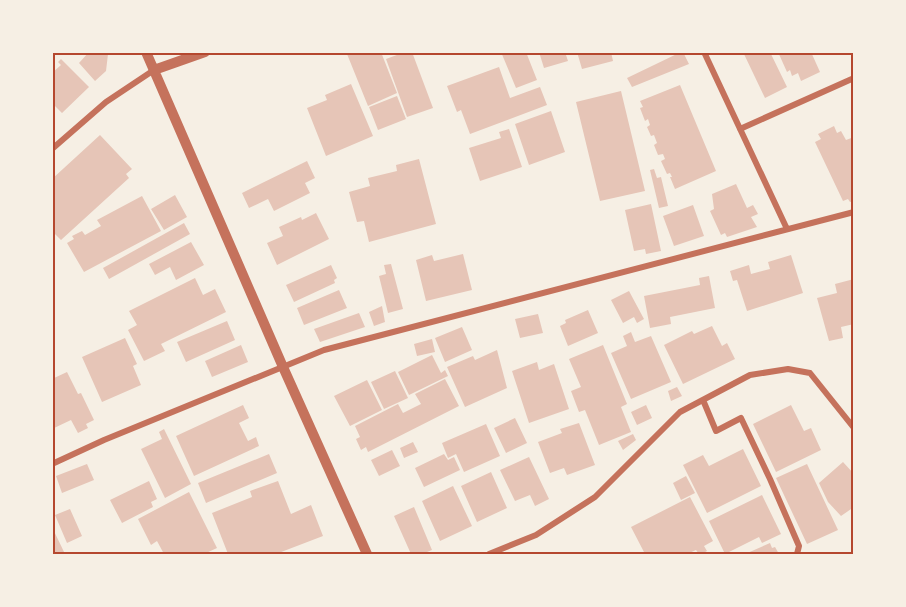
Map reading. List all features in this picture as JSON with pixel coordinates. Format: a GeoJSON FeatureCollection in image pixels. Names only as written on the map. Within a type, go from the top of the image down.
{"type":"FeatureCollection","features":[{"type":"Feature","properties":{"kind":"street"},"geometry":{"type":"LineString","coordinates":[[146,52],[367,555]]}},
{"type":"Feature","properties":{"kind":"street"},"geometry":{"type":"LineString","coordinates":[[52,149],[106,102],[154,70],[205,52]]}},
{"type":"Feature","properties":{"kind":"street"},"geometry":{"type":"LineString","coordinates":[[704,52],[787,229]]}},
{"type":"Feature","properties":{"kind":"street"},"geometry":{"type":"LineString","coordinates":[[740,129],[854,78]]}},
{"type":"Feature","properties":{"kind":"street"},"geometry":{"type":"LineString","coordinates":[[52,464],[104,440],[324,350],[854,212]]}},
{"type":"Feature","properties":{"kind":"street"},"geometry":{"type":"LineString","coordinates":[[489,555],[536,535],[595,497],[680,412],[750,375],[788,369],[810,374],[854,428]]}},
{"type":"Feature","properties":{"kind":"street"},"geometry":{"type":"LineString","coordinates":[[703,400],[716,431],[741,418],[799,546],[797,555]]}},
{"type":"Feature","properties":{"kind":"building"},"geometry":{"type":"Polygon","coordinates":[[[89,52],[107,52],[108,54],[106,71],[95,81],[79,63],[89,52]]]}},
{"type":"Feature","properties":{"kind":"building"},"geometry":{"type":"Polygon","coordinates":[[[350,52],[381,52],[397,93],[368,106],[347,54],[350,52]]]}},
{"type":"Feature","properties":{"kind":"building"},"geometry":{"type":"Polygon","coordinates":[[[405,52],[412,52],[433,108],[407,117],[386,59],[405,52]]]}},
{"type":"Feature","properties":{"kind":"building"},"geometry":{"type":"Polygon","coordinates":[[[501,52],[526,52],[537,80],[516,88],[501,52]]]}},
{"type":"Feature","properties":{"kind":"building"},"geometry":{"type":"Polygon","coordinates":[[[539,52],[565,52],[568,61],[544,68],[539,52]]]}},
{"type":"Feature","properties":{"kind":"building"},"geometry":{"type":"Polygon","coordinates":[[[577,52],[611,52],[613,61],[582,69],[577,52]]]}},
{"type":"Feature","properties":{"kind":"building"},"geometry":{"type":"Polygon","coordinates":[[[681,52],[689,64],[632,87],[627,78],[681,52]]]}},
{"type":"Feature","properties":{"kind":"building"},"geometry":{"type":"Polygon","coordinates":[[[743,52],[770,52],[787,87],[765,98],[743,52]]]}},
{"type":"Feature","properties":{"kind":"building"},"geometry":{"type":"Polygon","coordinates":[[[778,52],[811,52],[820,72],[801,81],[798,73],[792,76],[790,70],[787,72],[778,52]]]}},
{"type":"Feature","properties":{"kind":"building"},"geometry":{"type":"Polygon","coordinates":[[[61,59],[89,87],[62,113],[52,103],[52,73],[61,65],[58,62],[61,59]]]}},
{"type":"Feature","properties":{"kind":"building"},"geometry":{"type":"Polygon","coordinates":[[[499,67],[510,98],[540,87],[547,105],[470,134],[461,110],[457,112],[447,86],[499,67]]]}},
{"type":"Feature","properties":{"kind":"building"},"geometry":{"type":"Polygon","coordinates":[[[351,84],[373,136],[326,156],[307,108],[327,100],[325,95],[351,84]]]}},
{"type":"Feature","properties":{"kind":"building"},"geometry":{"type":"Polygon","coordinates":[[[680,85],[716,171],[675,189],[670,173],[667,174],[661,161],[665,159],[663,154],[658,155],[654,145],[657,143],[647,127],[650,125],[648,119],[645,121],[640,101],[680,85]]]}},
{"type":"Feature","properties":{"kind":"building"},"geometry":{"type":"Polygon","coordinates":[[[621,91],[645,191],[600,201],[576,102],[621,91]]]}},
{"type":"Feature","properties":{"kind":"building"},"geometry":{"type":"Polygon","coordinates":[[[397,96],[406,119],[378,130],[369,107],[397,96]]]}},
{"type":"Feature","properties":{"kind":"building"},"geometry":{"type":"Polygon","coordinates":[[[551,111],[565,152],[529,165],[515,124],[551,111]]]}},
{"type":"Feature","properties":{"kind":"building"},"geometry":{"type":"Polygon","coordinates":[[[834,126],[837,133],[841,131],[846,140],[854,137],[854,201],[850,202],[848,199],[843,201],[815,142],[821,139],[818,134],[834,126]]]}},
{"type":"Feature","properties":{"kind":"building"},"geometry":{"type":"Polygon","coordinates":[[[509,129],[522,167],[480,181],[469,148],[501,138],[499,132],[509,129]]]}},
{"type":"Feature","properties":{"kind":"building"},"geometry":{"type":"Polygon","coordinates":[[[100,135],[132,169],[126,174],[129,178],[61,240],[52,231],[52,179],[100,135]]]}},
{"type":"Feature","properties":{"kind":"building"},"geometry":{"type":"Polygon","coordinates":[[[419,159],[436,224],[369,242],[364,221],[357,222],[349,192],[370,186],[368,178],[397,171],[396,165],[419,159]]]}},
{"type":"Feature","properties":{"kind":"building"},"geometry":{"type":"Polygon","coordinates":[[[307,161],[315,178],[305,183],[310,193],[274,211],[268,199],[249,208],[242,193],[307,161]]]}},
{"type":"Feature","properties":{"kind":"building"},"geometry":{"type":"Polygon","coordinates":[[[654,169],[657,178],[661,177],[668,206],[659,208],[650,170],[654,169]]]}},
{"type":"Feature","properties":{"kind":"building"},"geometry":{"type":"Polygon","coordinates":[[[736,184],[747,208],[753,205],[758,214],[751,217],[757,227],[727,237],[725,233],[721,235],[710,211],[714,209],[712,194],[736,184]]]}},
{"type":"Feature","properties":{"kind":"building"},"geometry":{"type":"Polygon","coordinates":[[[175,195],[187,217],[164,230],[151,209],[175,195]]]}},
{"type":"Feature","properties":{"kind":"building"},"geometry":{"type":"Polygon","coordinates":[[[142,196],[161,231],[84,272],[67,243],[74,239],[72,236],[82,231],[85,235],[101,226],[97,220],[142,196]]]}},
{"type":"Feature","properties":{"kind":"building"},"geometry":{"type":"Polygon","coordinates":[[[651,204],[661,251],[646,254],[645,249],[634,251],[625,210],[651,204]]]}},
{"type":"Feature","properties":{"kind":"building"},"geometry":{"type":"Polygon","coordinates":[[[693,205],[704,236],[674,246],[663,216],[693,205]]]}},
{"type":"Feature","properties":{"kind":"building"},"geometry":{"type":"Polygon","coordinates":[[[316,213],[329,239],[277,265],[267,243],[283,236],[279,227],[316,213]]]}},
{"type":"Feature","properties":{"kind":"building"},"geometry":{"type":"Polygon","coordinates":[[[184,223],[190,234],[109,279],[103,268],[184,223]]]}},
{"type":"Feature","properties":{"kind":"building"},"geometry":{"type":"Polygon","coordinates":[[[191,242],[204,265],[176,280],[170,267],[155,275],[149,264],[191,242]]]}},
{"type":"Feature","properties":{"kind":"building"},"geometry":{"type":"Polygon","coordinates":[[[463,254],[472,290],[426,301],[416,260],[432,255],[434,261],[463,254]]]}},
{"type":"Feature","properties":{"kind":"building"},"geometry":{"type":"Polygon","coordinates":[[[791,255],[803,293],[747,311],[737,280],[733,281],[730,271],[749,265],[751,274],[770,269],[768,262],[791,255]]]}},
{"type":"Feature","properties":{"kind":"building"},"geometry":{"type":"Polygon","coordinates":[[[391,264],[403,309],[388,313],[379,276],[386,274],[384,265],[391,264]]]}},
{"type":"Feature","properties":{"kind":"building"},"geometry":{"type":"Polygon","coordinates":[[[331,265],[337,278],[334,280],[335,283],[294,302],[286,285],[331,265]]]}},
{"type":"Feature","properties":{"kind":"building"},"geometry":{"type":"Polygon","coordinates":[[[709,276],[715,308],[670,317],[671,324],[650,328],[644,296],[700,285],[699,278],[709,276]]]}},
{"type":"Feature","properties":{"kind":"building"},"geometry":{"type":"Polygon","coordinates":[[[195,278],[203,295],[215,289],[226,312],[161,344],[165,351],[144,361],[128,330],[137,325],[129,311],[195,278]]]}},
{"type":"Feature","properties":{"kind":"building"},"geometry":{"type":"Polygon","coordinates":[[[854,279],[854,324],[841,327],[843,338],[829,341],[817,298],[837,293],[835,284],[854,279]]]}},
{"type":"Feature","properties":{"kind":"building"},"geometry":{"type":"Polygon","coordinates":[[[339,290],[347,308],[304,325],[297,308],[339,290]]]}},
{"type":"Feature","properties":{"kind":"building"},"geometry":{"type":"Polygon","coordinates":[[[629,291],[644,319],[637,323],[634,317],[623,323],[611,300],[629,291]]]}},
{"type":"Feature","properties":{"kind":"building"},"geometry":{"type":"Polygon","coordinates":[[[382,306],[385,322],[374,326],[369,312],[382,306]]]}},
{"type":"Feature","properties":{"kind":"building"},"geometry":{"type":"Polygon","coordinates":[[[588,310],[598,333],[568,346],[560,326],[566,323],[565,320],[588,310]]]}},
{"type":"Feature","properties":{"kind":"building"},"geometry":{"type":"Polygon","coordinates":[[[359,313],[365,327],[320,342],[314,329],[359,313]]]}},
{"type":"Feature","properties":{"kind":"building"},"geometry":{"type":"Polygon","coordinates":[[[538,314],[543,333],[520,338],[515,319],[538,314]]]}},
{"type":"Feature","properties":{"kind":"building"},"geometry":{"type":"Polygon","coordinates":[[[227,321],[235,340],[186,362],[177,342],[227,321]]]}},
{"type":"Feature","properties":{"kind":"building"},"geometry":{"type":"Polygon","coordinates":[[[712,326],[722,346],[727,343],[735,359],[683,384],[664,345],[692,331],[694,334],[712,326]]]}},
{"type":"Feature","properties":{"kind":"building"},"geometry":{"type":"Polygon","coordinates":[[[462,327],[472,350],[445,362],[435,338],[462,327]]]}},
{"type":"Feature","properties":{"kind":"building"},"geometry":{"type":"Polygon","coordinates":[[[631,332],[635,342],[651,336],[671,382],[631,399],[611,353],[627,346],[623,336],[631,332]]]}},
{"type":"Feature","properties":{"kind":"building"},"geometry":{"type":"Polygon","coordinates":[[[125,338],[137,364],[133,366],[141,385],[102,402],[82,357],[125,338]]]}},
{"type":"Feature","properties":{"kind":"building"},"geometry":{"type":"Polygon","coordinates":[[[432,339],[435,352],[417,356],[414,344],[432,339]]]}},
{"type":"Feature","properties":{"kind":"building"},"geometry":{"type":"Polygon","coordinates":[[[241,345],[248,362],[212,377],[205,361],[241,345]]]}},
{"type":"Feature","properties":{"kind":"building"},"geometry":{"type":"Polygon","coordinates":[[[603,345],[627,404],[621,407],[631,432],[599,445],[585,410],[579,412],[571,391],[581,387],[569,359],[603,345]]]}},
{"type":"Feature","properties":{"kind":"building"},"geometry":{"type":"Polygon","coordinates":[[[497,350],[507,388],[465,407],[447,367],[473,356],[475,360],[497,350]]]}},
{"type":"Feature","properties":{"kind":"building"},"geometry":{"type":"Polygon","coordinates":[[[432,355],[441,373],[445,370],[448,376],[409,395],[398,372],[432,355]]]}},
{"type":"Feature","properties":{"kind":"building"},"geometry":{"type":"Polygon","coordinates":[[[537,362],[539,370],[554,364],[569,409],[529,423],[512,371],[537,362]]]}},
{"type":"Feature","properties":{"kind":"building"},"geometry":{"type":"Polygon","coordinates":[[[395,371],[408,398],[384,409],[371,382],[395,371]]]}},
{"type":"Feature","properties":{"kind":"building"},"geometry":{"type":"Polygon","coordinates":[[[67,372],[78,394],[81,393],[94,420],[86,424],[88,428],[78,433],[71,420],[52,429],[52,379],[67,372]]]}},
{"type":"Feature","properties":{"kind":"building"},"geometry":{"type":"Polygon","coordinates":[[[445,379],[459,406],[368,452],[366,447],[361,450],[356,439],[360,437],[355,426],[398,404],[403,413],[421,404],[415,394],[445,379]]]}},
{"type":"Feature","properties":{"kind":"building"},"geometry":{"type":"Polygon","coordinates":[[[367,380],[382,410],[350,426],[334,396],[367,380]]]}},
{"type":"Feature","properties":{"kind":"building"},"geometry":{"type":"Polygon","coordinates":[[[677,387],[682,396],[671,401],[668,391],[677,387]]]}},
{"type":"Feature","properties":{"kind":"building"},"geometry":{"type":"Polygon","coordinates":[[[243,405],[249,418],[239,423],[248,441],[256,437],[259,446],[194,476],[176,436],[243,405]]]}},
{"type":"Feature","properties":{"kind":"building"},"geometry":{"type":"Polygon","coordinates":[[[646,405],[652,418],[637,425],[631,412],[646,405]]]}},
{"type":"Feature","properties":{"kind":"building"},"geometry":{"type":"Polygon","coordinates":[[[791,405],[804,431],[811,428],[821,450],[776,472],[753,424],[791,405]]]}},
{"type":"Feature","properties":{"kind":"building"},"geometry":{"type":"Polygon","coordinates":[[[515,418],[527,443],[506,453],[494,428],[515,418]]]}},
{"type":"Feature","properties":{"kind":"building"},"geometry":{"type":"Polygon","coordinates":[[[579,423],[595,465],[567,475],[564,468],[550,473],[538,442],[562,433],[560,429],[579,423]]]}},
{"type":"Feature","properties":{"kind":"building"},"geometry":{"type":"Polygon","coordinates":[[[486,424],[500,456],[464,472],[456,454],[448,458],[442,443],[486,424]]]}},
{"type":"Feature","properties":{"kind":"building"},"geometry":{"type":"Polygon","coordinates":[[[164,429],[191,484],[165,498],[141,449],[162,439],[159,432],[164,429]]]}},
{"type":"Feature","properties":{"kind":"building"},"geometry":{"type":"Polygon","coordinates":[[[633,434],[636,440],[623,450],[618,441],[633,434]]]}},
{"type":"Feature","properties":{"kind":"building"},"geometry":{"type":"Polygon","coordinates":[[[413,442],[418,452],[404,458],[400,448],[413,442]]]}},
{"type":"Feature","properties":{"kind":"building"},"geometry":{"type":"Polygon","coordinates":[[[743,449],[761,486],[707,513],[683,465],[703,455],[709,466],[743,449]]]}},
{"type":"Feature","properties":{"kind":"building"},"geometry":{"type":"Polygon","coordinates":[[[392,450],[400,466],[379,476],[371,460],[392,450]]]}},
{"type":"Feature","properties":{"kind":"building"},"geometry":{"type":"Polygon","coordinates":[[[269,454],[277,473],[206,503],[198,483],[269,454]]]}},
{"type":"Feature","properties":{"kind":"building"},"geometry":{"type":"Polygon","coordinates":[[[444,454],[448,460],[454,457],[460,470],[424,487],[415,468],[444,454]]]}},
{"type":"Feature","properties":{"kind":"building"},"geometry":{"type":"Polygon","coordinates":[[[529,457],[549,499],[535,506],[530,495],[515,501],[500,470],[529,457]]]}},
{"type":"Feature","properties":{"kind":"building"},"geometry":{"type":"Polygon","coordinates":[[[843,462],[854,474],[854,507],[841,516],[828,502],[819,483],[843,462]]]}},
{"type":"Feature","properties":{"kind":"building"},"geometry":{"type":"Polygon","coordinates":[[[87,464],[94,480],[62,493],[56,476],[87,464]]]}},
{"type":"Feature","properties":{"kind":"building"},"geometry":{"type":"Polygon","coordinates":[[[807,464],[838,530],[807,544],[776,478],[807,464]]]}},
{"type":"Feature","properties":{"kind":"building"},"geometry":{"type":"Polygon","coordinates":[[[491,472],[507,508],[477,522],[461,486],[491,472]]]}},
{"type":"Feature","properties":{"kind":"building"},"geometry":{"type":"Polygon","coordinates":[[[686,476],[695,493],[681,500],[673,483],[686,476]]]}},
{"type":"Feature","properties":{"kind":"building"},"geometry":{"type":"Polygon","coordinates":[[[149,481],[157,499],[151,502],[153,507],[122,523],[110,500],[149,481]]]}},
{"type":"Feature","properties":{"kind":"building"},"geometry":{"type":"Polygon","coordinates":[[[278,481],[291,514],[311,505],[323,536],[276,554],[228,554],[212,513],[252,497],[250,491],[278,481]]]}},
{"type":"Feature","properties":{"kind":"building"},"geometry":{"type":"Polygon","coordinates":[[[453,486],[472,526],[440,541],[422,501],[453,486]]]}},
{"type":"Feature","properties":{"kind":"building"},"geometry":{"type":"Polygon","coordinates":[[[189,492],[217,548],[204,554],[164,554],[157,541],[151,545],[138,519],[189,492]]]}},
{"type":"Feature","properties":{"kind":"building"},"geometry":{"type":"Polygon","coordinates":[[[762,495],[781,534],[762,543],[759,537],[725,554],[709,521],[762,495]]]}},
{"type":"Feature","properties":{"kind":"building"},"geometry":{"type":"Polygon","coordinates":[[[690,497],[713,541],[704,546],[707,551],[701,554],[696,550],[687,554],[645,554],[631,527],[690,497]]]}},
{"type":"Feature","properties":{"kind":"building"},"geometry":{"type":"Polygon","coordinates":[[[414,507],[432,550],[422,554],[411,554],[394,516],[414,507]]]}},
{"type":"Feature","properties":{"kind":"building"},"geometry":{"type":"Polygon","coordinates":[[[70,509],[82,536],[67,543],[55,515],[70,509]]]}},
{"type":"Feature","properties":{"kind":"building"},"geometry":{"type":"Polygon","coordinates":[[[52,527],[65,554],[52,554],[52,527]]]}},
{"type":"Feature","properties":{"kind":"building"},"geometry":{"type":"Polygon","coordinates":[[[770,543],[779,554],[745,554],[770,543]]]}}]}
